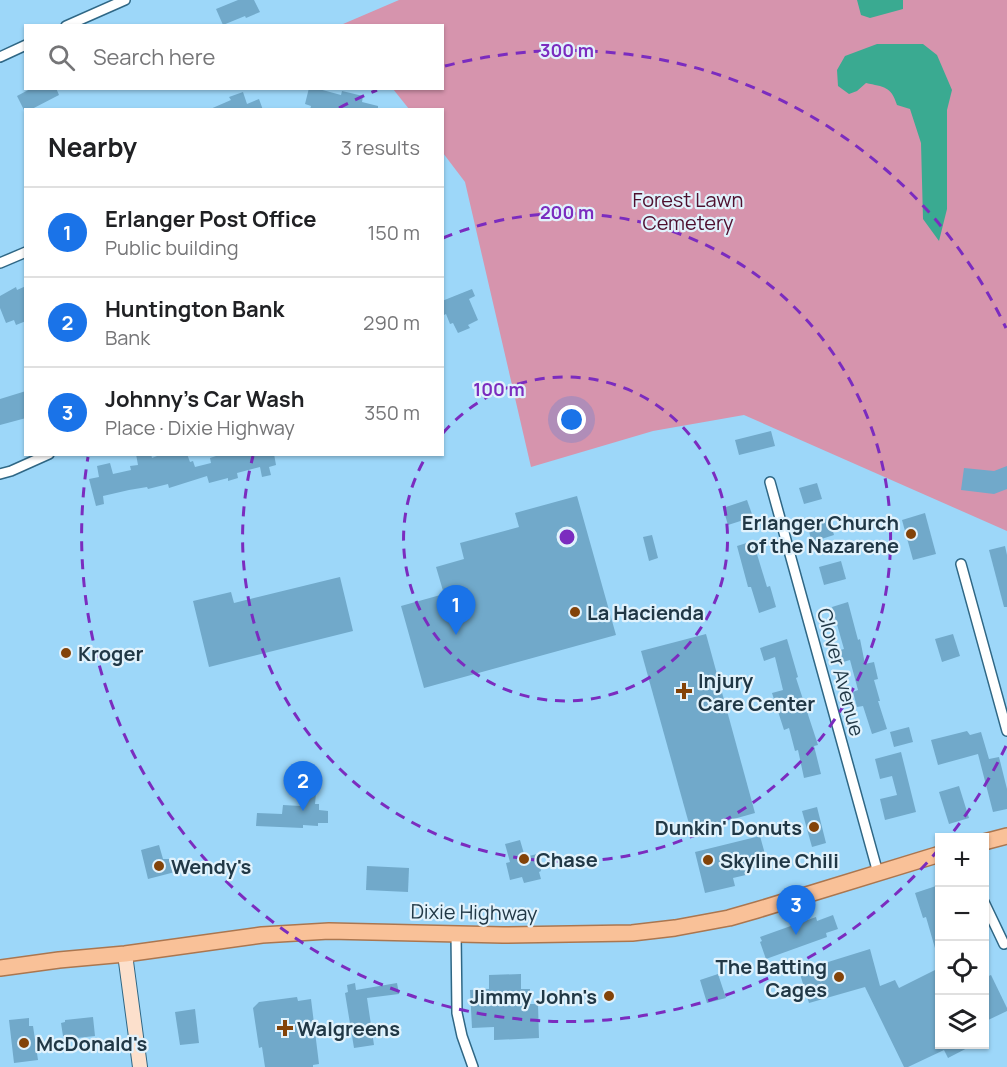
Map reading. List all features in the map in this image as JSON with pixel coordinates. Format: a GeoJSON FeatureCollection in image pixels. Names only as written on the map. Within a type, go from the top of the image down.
{"type":"FeatureCollection","features":[{"type":"Feature","properties":{"kind":"main road"},"geometry":{"type":"LineString","coordinates":[[989,841],[1007,836]]}},
{"type":"Feature","properties":{"kind":"main road","name":"Dixie Highway"},"geometry":{"type":"LineString","coordinates":[[0,968],[262,935],[329,931],[539,934],[632,933],[664,930],[710,922],[757,910],[935,855]]}},
{"type":"Feature","properties":{"kind":"main road"},"geometry":{"type":"LineString","coordinates":[[125,954],[140,1067]]}},
{"type":"Feature","properties":{"kind":"street"},"geometry":{"type":"LineString","coordinates":[[71,24],[125,0]]}},
{"type":"Feature","properties":{"kind":"street"},"geometry":{"type":"LineString","coordinates":[[0,57],[24,46]]}},
{"type":"Feature","properties":{"kind":"street"},"geometry":{"type":"LineString","coordinates":[[0,263],[24,253]]}},
{"type":"Feature","properties":{"kind":"street"},"geometry":{"type":"LineString","coordinates":[[0,474],[45,456]]}},
{"type":"Feature","properties":{"kind":"street","name":"Clover Avenue"},"geometry":{"type":"LineString","coordinates":[[770,482],[878,873]]}},
{"type":"Feature","properties":{"kind":"street"},"geometry":{"type":"LineString","coordinates":[[961,564],[1007,731]]}},
{"type":"Feature","properties":{"kind":"street"},"geometry":{"type":"LineString","coordinates":[[989,912],[1004,944]]}},
{"type":"Feature","properties":{"kind":"street"},"geometry":{"type":"LineString","coordinates":[[456,933],[457,1012],[462,1036],[474,1067]]}},
{"type":"Feature","properties":{"kind":"green space","name":"Forest Lawn Cemetery"},"geometry":{"type":"Polygon","coordinates":[[[399,0],[1007,0],[1007,531],[744,415],[653,431],[531,467],[465,182],[444,154],[444,108],[408,108],[394,90],[444,90],[444,24],[343,24],[399,0]]]}},
{"type":"Feature","properties":{"kind":"shaded area"},"geometry":{"type":"Polygon","coordinates":[[[857,0],[903,0],[903,9],[870,18],[861,15],[857,0]]]}},
{"type":"Feature","properties":{"kind":"shaded area"},"geometry":{"type":"Polygon","coordinates":[[[877,44],[923,44],[937,55],[952,90],[947,110],[947,209],[939,241],[923,219],[921,143],[910,109],[897,105],[892,94],[882,87],[866,83],[857,91],[849,94],[838,86],[837,70],[845,56],[877,44]]]}},
{"type":"Feature","properties":{"kind":"building"},"geometry":{"type":"Polygon","coordinates":[[[238,0],[254,0],[260,12],[223,24],[216,9],[238,0]]]}},
{"type":"Feature","properties":{"kind":"building"},"geometry":{"type":"Polygon","coordinates":[[[28,90],[57,90],[59,95],[34,108],[24,108],[24,110],[17,96],[28,90]]]}},
{"type":"Feature","properties":{"kind":"building"},"geometry":{"type":"Polygon","coordinates":[[[308,90],[322,90],[341,95],[342,91],[363,96],[362,102],[378,106],[378,108],[310,108],[311,106],[305,104],[308,90]]]}},
{"type":"Feature","properties":{"kind":"building"},"geometry":{"type":"Polygon","coordinates":[[[243,92],[247,104],[259,99],[262,108],[213,108],[231,100],[229,97],[243,92]]]}},
{"type":"Feature","properties":{"kind":"building"},"geometry":{"type":"Polygon","coordinates":[[[16,287],[17,290],[24,287],[24,322],[16,325],[14,320],[6,323],[0,308],[0,296],[16,287]]]}},
{"type":"Feature","properties":{"kind":"building"},"geometry":{"type":"Polygon","coordinates":[[[472,289],[475,296],[469,299],[478,320],[468,325],[470,328],[458,333],[453,323],[450,324],[446,314],[444,315],[444,300],[472,289]]]}},
{"type":"Feature","properties":{"kind":"building"},"geometry":{"type":"Polygon","coordinates":[[[24,392],[24,419],[0,425],[0,399],[24,392]]]}},
{"type":"Feature","properties":{"kind":"building"},"geometry":{"type":"Polygon","coordinates":[[[771,431],[775,446],[739,455],[735,440],[771,431]]]}},
{"type":"Feature","properties":{"kind":"building"},"geometry":{"type":"Polygon","coordinates":[[[136,456],[152,456],[152,458],[188,456],[195,467],[211,463],[210,458],[216,456],[274,456],[276,465],[269,467],[271,475],[262,477],[260,467],[237,473],[238,478],[228,481],[228,478],[209,483],[207,476],[169,488],[168,484],[103,496],[104,504],[96,506],[89,479],[99,477],[97,466],[110,463],[113,474],[131,470],[130,466],[138,465],[136,456]]]}},
{"type":"Feature","properties":{"kind":"building"},"geometry":{"type":"Polygon","coordinates":[[[1007,466],[1007,489],[994,494],[961,490],[964,468],[994,471],[1007,466]]]}},
{"type":"Feature","properties":{"kind":"building"},"geometry":{"type":"Polygon","coordinates":[[[817,483],[822,499],[804,504],[799,488],[817,483]]]}},
{"type":"Feature","properties":{"kind":"building"},"geometry":{"type":"Polygon","coordinates":[[[577,496],[616,635],[424,688],[401,606],[444,594],[436,567],[464,559],[460,543],[519,527],[515,513],[577,496]]]}},
{"type":"Feature","properties":{"kind":"building"},"geometry":{"type":"Polygon","coordinates":[[[747,500],[753,517],[728,525],[723,508],[747,500]]]}},
{"type":"Feature","properties":{"kind":"building","name":"Erlanger Church of the Nazarene"},"geometry":{"type":"Polygon","coordinates":[[[925,513],[936,554],[913,560],[902,520],[925,513]]]}},
{"type":"Feature","properties":{"kind":"building"},"geometry":{"type":"Polygon","coordinates":[[[829,518],[834,535],[812,542],[807,525],[829,518]]]}},
{"type":"Feature","properties":{"kind":"building"},"geometry":{"type":"Polygon","coordinates":[[[652,535],[658,558],[649,561],[643,537],[652,535]]]}},
{"type":"Feature","properties":{"kind":"building"},"geometry":{"type":"Polygon","coordinates":[[[753,541],[767,587],[770,586],[776,607],[759,613],[751,587],[748,587],[737,546],[753,541]]]}},
{"type":"Feature","properties":{"kind":"building"},"geometry":{"type":"Polygon","coordinates":[[[1005,546],[1007,607],[1004,607],[989,550],[1005,546]]]}},
{"type":"Feature","properties":{"kind":"building"},"geometry":{"type":"Polygon","coordinates":[[[841,561],[846,579],[824,585],[819,567],[841,561]]]}},
{"type":"Feature","properties":{"kind":"building"},"geometry":{"type":"Polygon","coordinates":[[[340,577],[353,631],[209,667],[193,601],[231,592],[234,603],[340,577]]]}},
{"type":"Feature","properties":{"kind":"building"},"geometry":{"type":"Polygon","coordinates":[[[848,602],[865,664],[874,662],[878,679],[874,680],[887,729],[872,734],[863,706],[857,707],[853,692],[858,690],[850,660],[843,662],[840,650],[844,649],[832,607],[848,602]]]}},
{"type":"Feature","properties":{"kind":"building"},"geometry":{"type":"Polygon","coordinates":[[[706,634],[755,813],[691,831],[641,651],[706,634]]]}},
{"type":"Feature","properties":{"kind":"building"},"geometry":{"type":"Polygon","coordinates":[[[953,634],[960,656],[942,662],[935,639],[953,634]]]}},
{"type":"Feature","properties":{"kind":"building"},"geometry":{"type":"Polygon","coordinates":[[[787,639],[798,677],[796,678],[818,745],[814,746],[821,774],[804,778],[798,750],[795,751],[789,728],[784,730],[772,693],[783,690],[775,657],[764,661],[760,648],[787,639]]]}},
{"type":"Feature","properties":{"kind":"building"},"geometry":{"type":"Polygon","coordinates":[[[909,727],[913,742],[894,747],[890,732],[909,727]]]}},
{"type":"Feature","properties":{"kind":"building"},"geometry":{"type":"Polygon","coordinates":[[[967,731],[970,735],[981,732],[989,759],[999,757],[1007,789],[1007,809],[993,812],[978,754],[938,765],[931,740],[967,731]]]}},
{"type":"Feature","properties":{"kind":"building"},"geometry":{"type":"Polygon","coordinates":[[[901,752],[916,812],[885,820],[880,799],[897,795],[892,776],[880,779],[875,759],[901,752]]]}},
{"type":"Feature","properties":{"kind":"building"},"geometry":{"type":"Polygon","coordinates":[[[959,786],[969,818],[949,824],[939,792],[959,786]]]}},
{"type":"Feature","properties":{"kind":"building"},"geometry":{"type":"Polygon","coordinates":[[[302,793],[316,793],[315,804],[319,804],[319,810],[328,811],[328,823],[318,823],[318,826],[303,825],[303,828],[256,826],[257,813],[282,814],[283,805],[301,806],[302,793]]]}},
{"type":"Feature","properties":{"kind":"building","name":"Dunkin' Donuts"},"geometry":{"type":"Polygon","coordinates":[[[817,807],[826,843],[812,847],[802,811],[817,807]]]}},
{"type":"Feature","properties":{"kind":"building"},"geometry":{"type":"Polygon","coordinates":[[[760,836],[768,865],[749,869],[750,874],[733,878],[735,886],[705,893],[695,852],[760,836]]]}},
{"type":"Feature","properties":{"kind":"building","name":"Chase"},"geometry":{"type":"Polygon","coordinates":[[[520,840],[525,857],[537,854],[541,879],[524,883],[522,877],[510,880],[506,863],[510,862],[505,844],[520,840]]]}},
{"type":"Feature","properties":{"kind":"building","name":"Wendy's"},"geometry":{"type":"Polygon","coordinates":[[[159,845],[163,859],[171,859],[175,872],[148,879],[141,850],[159,845]]]}},
{"type":"Feature","properties":{"kind":"building"},"geometry":{"type":"Polygon","coordinates":[[[367,866],[409,868],[408,892],[366,890],[367,866]]]}},
{"type":"Feature","properties":{"kind":"building"},"geometry":{"type":"Polygon","coordinates":[[[935,886],[935,948],[926,917],[923,918],[915,893],[935,886]]]}},
{"type":"Feature","properties":{"kind":"building"},"geometry":{"type":"Polygon","coordinates":[[[833,915],[838,929],[826,933],[827,937],[766,959],[760,937],[816,917],[817,921],[833,915]]]}},
{"type":"Feature","properties":{"kind":"building"},"geometry":{"type":"Polygon","coordinates":[[[870,949],[880,986],[895,980],[899,988],[935,970],[935,1049],[965,1049],[948,1058],[944,1050],[904,1067],[865,987],[809,1003],[799,971],[870,949]]]}},
{"type":"Feature","properties":{"kind":"building"},"geometry":{"type":"Polygon","coordinates":[[[521,974],[521,989],[530,989],[530,1004],[538,1004],[539,1038],[494,1040],[494,1027],[472,1028],[470,990],[489,989],[489,975],[521,974]]]}},
{"type":"Feature","properties":{"kind":"building"},"geometry":{"type":"Polygon","coordinates":[[[718,974],[726,998],[707,1003],[700,980],[718,974]]]}},
{"type":"Feature","properties":{"kind":"building"},"geometry":{"type":"Polygon","coordinates":[[[991,975],[1007,1011],[989,1020],[989,995],[989,976],[991,975]]]}},
{"type":"Feature","properties":{"kind":"building"},"geometry":{"type":"Polygon","coordinates":[[[355,983],[356,990],[397,983],[399,994],[367,998],[374,1045],[354,1048],[345,993],[348,992],[347,985],[355,983]]]}},
{"type":"Feature","properties":{"kind":"building","name":"Walgreens"},"geometry":{"type":"Polygon","coordinates":[[[297,997],[298,1001],[311,999],[319,1064],[313,1067],[265,1067],[262,1047],[259,1048],[253,1008],[259,1002],[297,997]]]}},
{"type":"Feature","properties":{"kind":"building"},"geometry":{"type":"Polygon","coordinates":[[[195,1009],[199,1043],[180,1045],[175,1012],[195,1009]]]}},
{"type":"Feature","properties":{"kind":"building"},"geometry":{"type":"Polygon","coordinates":[[[93,1017],[95,1036],[68,1039],[67,1035],[63,1036],[61,1023],[65,1020],[93,1017]]]}},
{"type":"Feature","properties":{"kind":"building","name":"McDonald's"},"geometry":{"type":"Polygon","coordinates":[[[29,1018],[29,1026],[33,1026],[38,1060],[14,1063],[9,1020],[29,1018]]]}},
{"type":"Feature","properties":{"kind":"place","name":"Erlanger Church of the Nazarene"},"geometry":{"type":"Point","coordinates":[911,534]}},
{"type":"Feature","properties":{"kind":"place","name":"La Hacienda"},"geometry":{"type":"Point","coordinates":[575,612]}},
{"type":"Feature","properties":{"kind":"place","name":"Erlanger Post Office"},"geometry":{"type":"Point","coordinates":[456,635]}},
{"type":"Feature","properties":{"kind":"place","name":"Kroger"},"geometry":{"type":"Point","coordinates":[66,653]}},
{"type":"Feature","properties":{"kind":"place","name":"Injury Care Center"},"geometry":{"type":"Point","coordinates":[684,691]}},
{"type":"Feature","properties":{"kind":"place","name":"Huntington Bank"},"geometry":{"type":"Point","coordinates":[303,811]}},
{"type":"Feature","properties":{"kind":"place","name":"Dunkin' Donuts"},"geometry":{"type":"Point","coordinates":[814,827]}},
{"type":"Feature","properties":{"kind":"place","name":"Chase"},"geometry":{"type":"Point","coordinates":[524,859]}},
{"type":"Feature","properties":{"kind":"place","name":"Skyline Chili"},"geometry":{"type":"Point","coordinates":[708,860]}},
{"type":"Feature","properties":{"kind":"place","name":"Wendy's"},"geometry":{"type":"Point","coordinates":[159,866]}},
{"type":"Feature","properties":{"kind":"place","name":"Johnny’s Car Wash"},"geometry":{"type":"Point","coordinates":[796,935]}},
{"type":"Feature","properties":{"kind":"place","name":"The Batting Cages"},"geometry":{"type":"Point","coordinates":[839,977]}},
{"type":"Feature","properties":{"kind":"place","name":"Jimmy John's"},"geometry":{"type":"Point","coordinates":[609,996]}},
{"type":"Feature","properties":{"kind":"place","name":"Walgreens"},"geometry":{"type":"Point","coordinates":[285,1028]}},
{"type":"Feature","properties":{"kind":"place","name":"McDonald's"},"geometry":{"type":"Point","coordinates":[24,1043]}}]}
